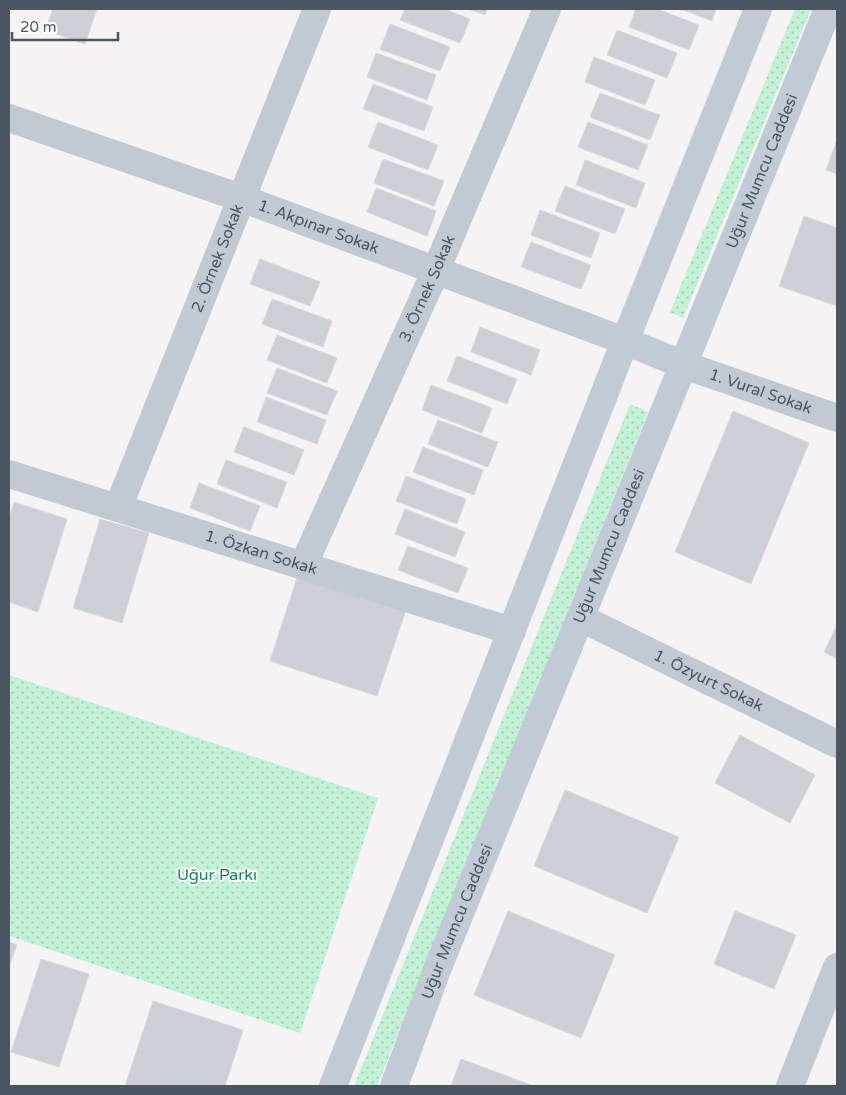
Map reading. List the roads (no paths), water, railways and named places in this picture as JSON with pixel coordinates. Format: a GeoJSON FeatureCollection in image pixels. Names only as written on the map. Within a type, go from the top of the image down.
{"type":"FeatureCollection","features":[{"type":"Feature","properties":{"kind":"street","name":"2. Örnek Sokak"},"geometry":{"type":"LineString","coordinates":[[118,508],[317,9]]}},
{"type":"Feature","properties":{"kind":"street","name":"3. Örnek Sokak"},"geometry":{"type":"LineString","coordinates":[[303,566],[436,270],[547,9]]}},
{"type":"Feature","properties":{"kind":"street"},"geometry":{"type":"LineString","coordinates":[[333,1086],[625,341],[758,9]]}},
{"type":"Feature","properties":{"kind":"street","name":"Uğur Mumcu Caddesi"},"geometry":{"type":"LineString","coordinates":[[394,1086],[437,970],[828,9]]}},
{"type":"Feature","properties":{"kind":"street","name":"1. Akpınar Sokak"},"geometry":{"type":"LineString","coordinates":[[9,118],[241,198],[625,341]]}},
{"type":"Feature","properties":{"kind":"street"},"geometry":{"type":"LineString","coordinates":[[625,341],[684,365]]}},
{"type":"Feature","properties":{"kind":"street","name":"1. Vural Sokak"},"geometry":{"type":"LineString","coordinates":[[684,365],[837,418]]}},
{"type":"Feature","properties":{"kind":"street","name":"1. Özkan Sokak"},"geometry":{"type":"LineString","coordinates":[[9,474],[512,631]]}},
{"type":"Feature","properties":{"kind":"street","name":"1. Özyurt Sokak"},"geometry":{"type":"LineString","coordinates":[[581,618],[837,744]]}},
{"type":"Feature","properties":{"kind":"street"},"geometry":{"type":"LineString","coordinates":[[790,1086],[837,966]]}},
{"type":"Feature","properties":{"kind":"park label","name":"Uğur Parkı"},"geometry":{"type":"Point","coordinates":[217,875]}}]}
